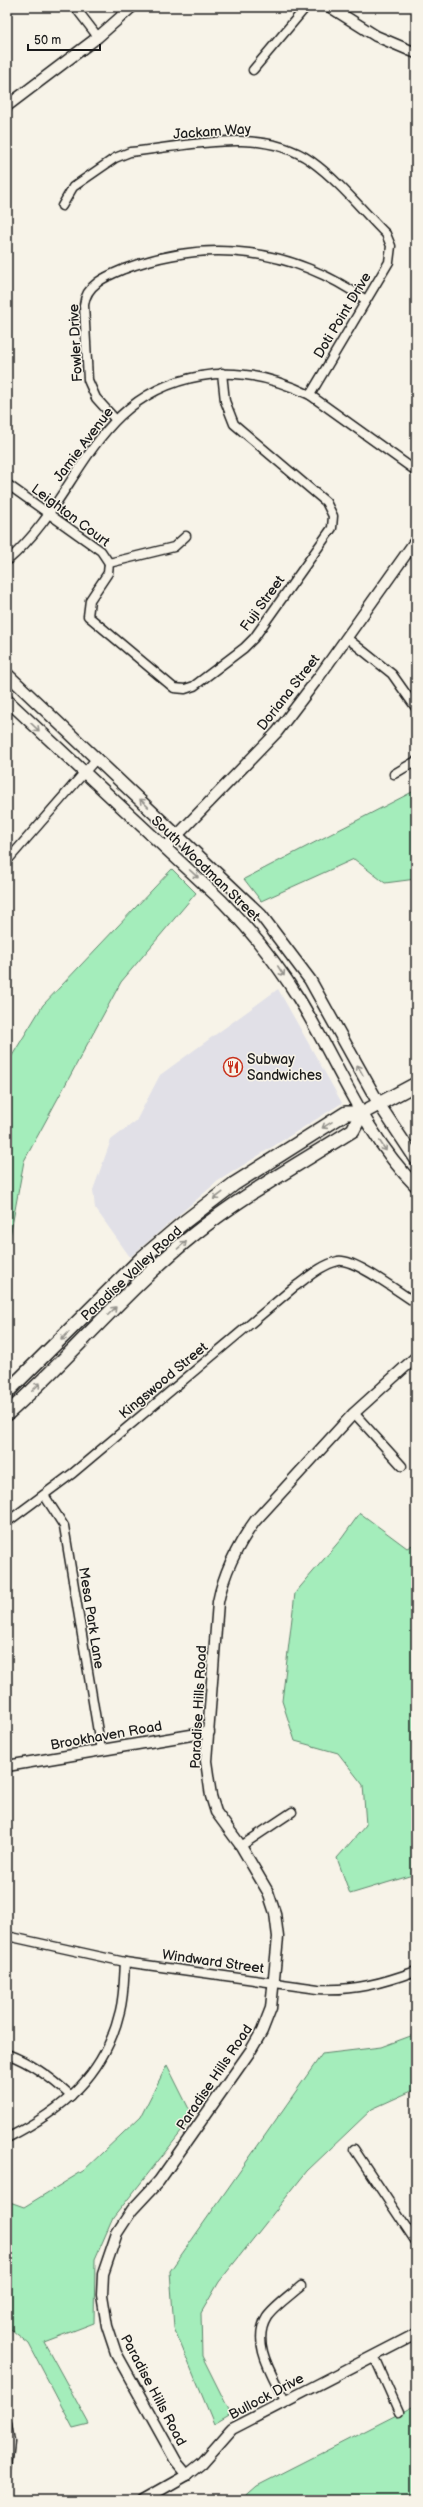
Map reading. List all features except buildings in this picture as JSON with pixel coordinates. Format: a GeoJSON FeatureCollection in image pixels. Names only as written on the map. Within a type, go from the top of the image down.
{"type":"FeatureCollection","features":[{"type":"Feature","properties":{"kind":"main road","name":"South Woodman Street"},"geometry":{"type":"LineString","coordinates":[[7,674],[261,915],[289,950],[310,980],[379,1104],[416,1160]]}},
{"type":"Feature","properties":{"kind":"main road","name":"South Woodman Street"},"geometry":{"type":"LineString","coordinates":[[7,700],[233,912],[276,964],[299,999],[362,1114],[388,1153],[416,1186]]}},
{"type":"Feature","properties":{"kind":"main road","name":"Paradise Valley Road"},"geometry":{"type":"LineString","coordinates":[[7,1414],[153,1270],[193,1235],[244,1197],[353,1130],[362,1114],[416,1084]]}},
{"type":"Feature","properties":{"kind":"main road","name":"Paradise Valley Road"},"geometry":{"type":"LineString","coordinates":[[7,1392],[142,1258],[183,1223],[234,1184],[346,1114],[362,1114]]}},
{"type":"Feature","properties":{"kind":"street"},"geometry":{"type":"LineString","coordinates":[[74,7],[98,37]]}},
{"type":"Feature","properties":{"kind":"street"},"geometry":{"type":"LineString","coordinates":[[7,106],[98,37],[132,7]]}},
{"type":"Feature","properties":{"kind":"street"},"geometry":{"type":"LineString","coordinates":[[253,70],[306,7]]}},
{"type":"Feature","properties":{"kind":"street"},"geometry":{"type":"LineString","coordinates":[[330,7],[376,36],[416,53]]}},
{"type":"Feature","properties":{"kind":"street","name":"Jackam Way"},"geometry":{"type":"LineString","coordinates":[[62,206],[73,187],[115,158],[130,152],[256,140],[280,146],[312,162],[386,234],[391,246]]}},
{"type":"Feature","properties":{"kind":"street","name":"Doti Point Drive"},"geometry":{"type":"LineString","coordinates":[[310,395],[389,262],[391,246]]}},
{"type":"Feature","properties":{"kind":"street","name":"Fowler Drive"},"geometry":{"type":"LineString","coordinates":[[115,419],[96,398],[88,380],[84,305],[86,295],[92,285],[112,274],[160,257],[178,254],[214,251],[250,253],[286,260],[322,273],[339,281],[366,300]]}},
{"type":"Feature","properties":{"kind":"street","name":"Jamie Avenue"},"geometry":{"type":"LineString","coordinates":[[7,562],[32,536],[82,462],[115,419],[138,400],[164,386],[193,377],[222,373],[268,378],[310,395],[416,471]]}},
{"type":"Feature","properties":{"kind":"street","name":"Fuji Street"},"geometry":{"type":"LineString","coordinates":[[109,563],[108,573],[90,600],[88,616],[174,688],[185,689],[194,686],[244,648],[254,638],[332,528],[333,516],[326,502],[234,424],[225,401],[222,373]]}},
{"type":"Feature","properties":{"kind":"street","name":"Leighton Court"},"geometry":{"type":"LineString","coordinates":[[7,484],[49,512],[101,551],[109,563],[174,547],[186,536]]}},
{"type":"Feature","properties":{"kind":"street","name":"Doriana Street"},"geometry":{"type":"LineString","coordinates":[[165,848],[277,732],[347,638],[416,540]]}},
{"type":"Feature","properties":{"kind":"street"},"geometry":{"type":"LineString","coordinates":[[347,638],[392,674],[416,708]]}},
{"type":"Feature","properties":{"kind":"street"},"geometry":{"type":"LineString","coordinates":[[7,861],[97,758]]}},
{"type":"Feature","properties":{"kind":"street"},"geometry":{"type":"LineString","coordinates":[[394,774],[416,762]]}},
{"type":"Feature","properties":{"kind":"street","name":"Kingswood Street"},"geometry":{"type":"LineString","coordinates":[[7,1522],[44,1495],[293,1288],[313,1274],[337,1261],[348,1261],[360,1266],[416,1303]]}},
{"type":"Feature","properties":{"kind":"street","name":"Paradise Hills Road"},"geometry":{"type":"LineString","coordinates":[[187,2475],[177,2462],[116,2353],[106,2326],[102,2295],[103,2274],[117,2233],[132,2210],[159,2181],[251,2050],[271,2008],[278,1949],[275,1913],[263,1883],[241,1846],[216,1812],[211,1796],[206,1761],[218,1602],[223,1578],[243,1538],[255,1521],[354,1413],[416,1357]]}},
{"type":"Feature","properties":{"kind":"street"},"geometry":{"type":"LineString","coordinates":[[354,1413],[402,1466]]}},
{"type":"Feature","properties":{"kind":"street","name":"Mesa Park Lane"},"geometry":{"type":"LineString","coordinates":[[44,1495],[64,1526],[101,1750]]}},
{"type":"Feature","properties":{"kind":"street","name":"Brookhaven Road"},"geometry":{"type":"LineString","coordinates":[[7,1766],[209,1732]]}},
{"type":"Feature","properties":{"kind":"street"},"geometry":{"type":"LineString","coordinates":[[241,1846],[292,1812]]}},
{"type":"Feature","properties":{"kind":"street","name":"Windward Street"},"geometry":{"type":"LineString","coordinates":[[7,1936],[125,1962],[318,1989],[345,1990],[381,1983],[416,1971]]}},
{"type":"Feature","properties":{"kind":"street"},"geometry":{"type":"LineString","coordinates":[[7,2138],[40,2122],[71,2096],[95,2069],[109,2045],[120,2010],[125,1962]]}},
{"type":"Feature","properties":{"kind":"street"},"geometry":{"type":"LineString","coordinates":[[7,2054],[29,2064],[57,2083],[71,2096]]}},
{"type":"Feature","properties":{"kind":"street"},"geometry":{"type":"LineString","coordinates":[[354,2149],[416,2242]]}},
{"type":"Feature","properties":{"kind":"street"},"geometry":{"type":"LineString","coordinates":[[285,2401],[263,2356],[261,2336],[267,2317],[301,2286]]}},
{"type":"Feature","properties":{"kind":"street","name":"Bullock Drive"},"geometry":{"type":"LineString","coordinates":[[143,2500],[187,2475],[202,2463],[232,2429],[416,2334]]}},
{"type":"Feature","properties":{"kind":"street"},"geometry":{"type":"LineString","coordinates":[[374,2356],[399,2412]]}},
{"type":"Feature","properties":{"kind":"street"},"geometry":{"type":"LineString","coordinates":[[7,2424],[10,2442],[7,2468]]}},
{"type":"Feature","properties":{"kind":"shaded area"},"geometry":{"type":"Polygon","coordinates":[[[278,989],[342,1103],[218,1181],[130,1257],[95,1208],[93,1190],[111,1140],[136,1121],[160,1075],[278,989]]]}},
{"type":"Feature","properties":{"kind":"green space"},"geometry":{"type":"Polygon","coordinates":[[[416,790],[416,879],[385,883],[354,859],[261,901],[244,879],[416,790]]]}},
{"type":"Feature","properties":{"kind":"green space"},"geometry":{"type":"Polygon","coordinates":[[[172,869],[196,893],[121,982],[24,1161],[7,1253],[7,1064],[43,1005],[172,869]]]}},
{"type":"Feature","properties":{"kind":"green space"},"geometry":{"type":"Polygon","coordinates":[[[360,1513],[407,1548],[416,1543],[416,1874],[350,1894],[337,1858],[366,1825],[363,1785],[338,1753],[295,1741],[282,1701],[295,1593],[342,1538],[360,1513]]]}},
{"type":"Feature","properties":{"kind":"green space"},"geometry":{"type":"Polygon","coordinates":[[[416,2034],[416,2089],[372,2109],[307,2171],[219,2282],[201,2313],[202,2356],[231,2414],[214,2424],[174,2328],[170,2271],[322,2054],[381,2047],[416,2034]]]}},
{"type":"Feature","properties":{"kind":"green space"},"geometry":{"type":"Polygon","coordinates":[[[167,2065],[193,2117],[113,2218],[95,2259],[94,2323],[44,2342],[89,2424],[73,2428],[29,2344],[7,2326],[7,2201],[24,2207],[83,2171],[141,2116],[167,2065]]]}},
{"type":"Feature","properties":{"kind":"green space"},"geometry":{"type":"Polygon","coordinates":[[[416,2405],[416,2500],[241,2500],[257,2486],[416,2405]]]}},
{"type":"Feature","properties":{"kind":"place","name":"Subway Sandwiches"},"geometry":{"type":"Point","coordinates":[233,1067]}}]}
